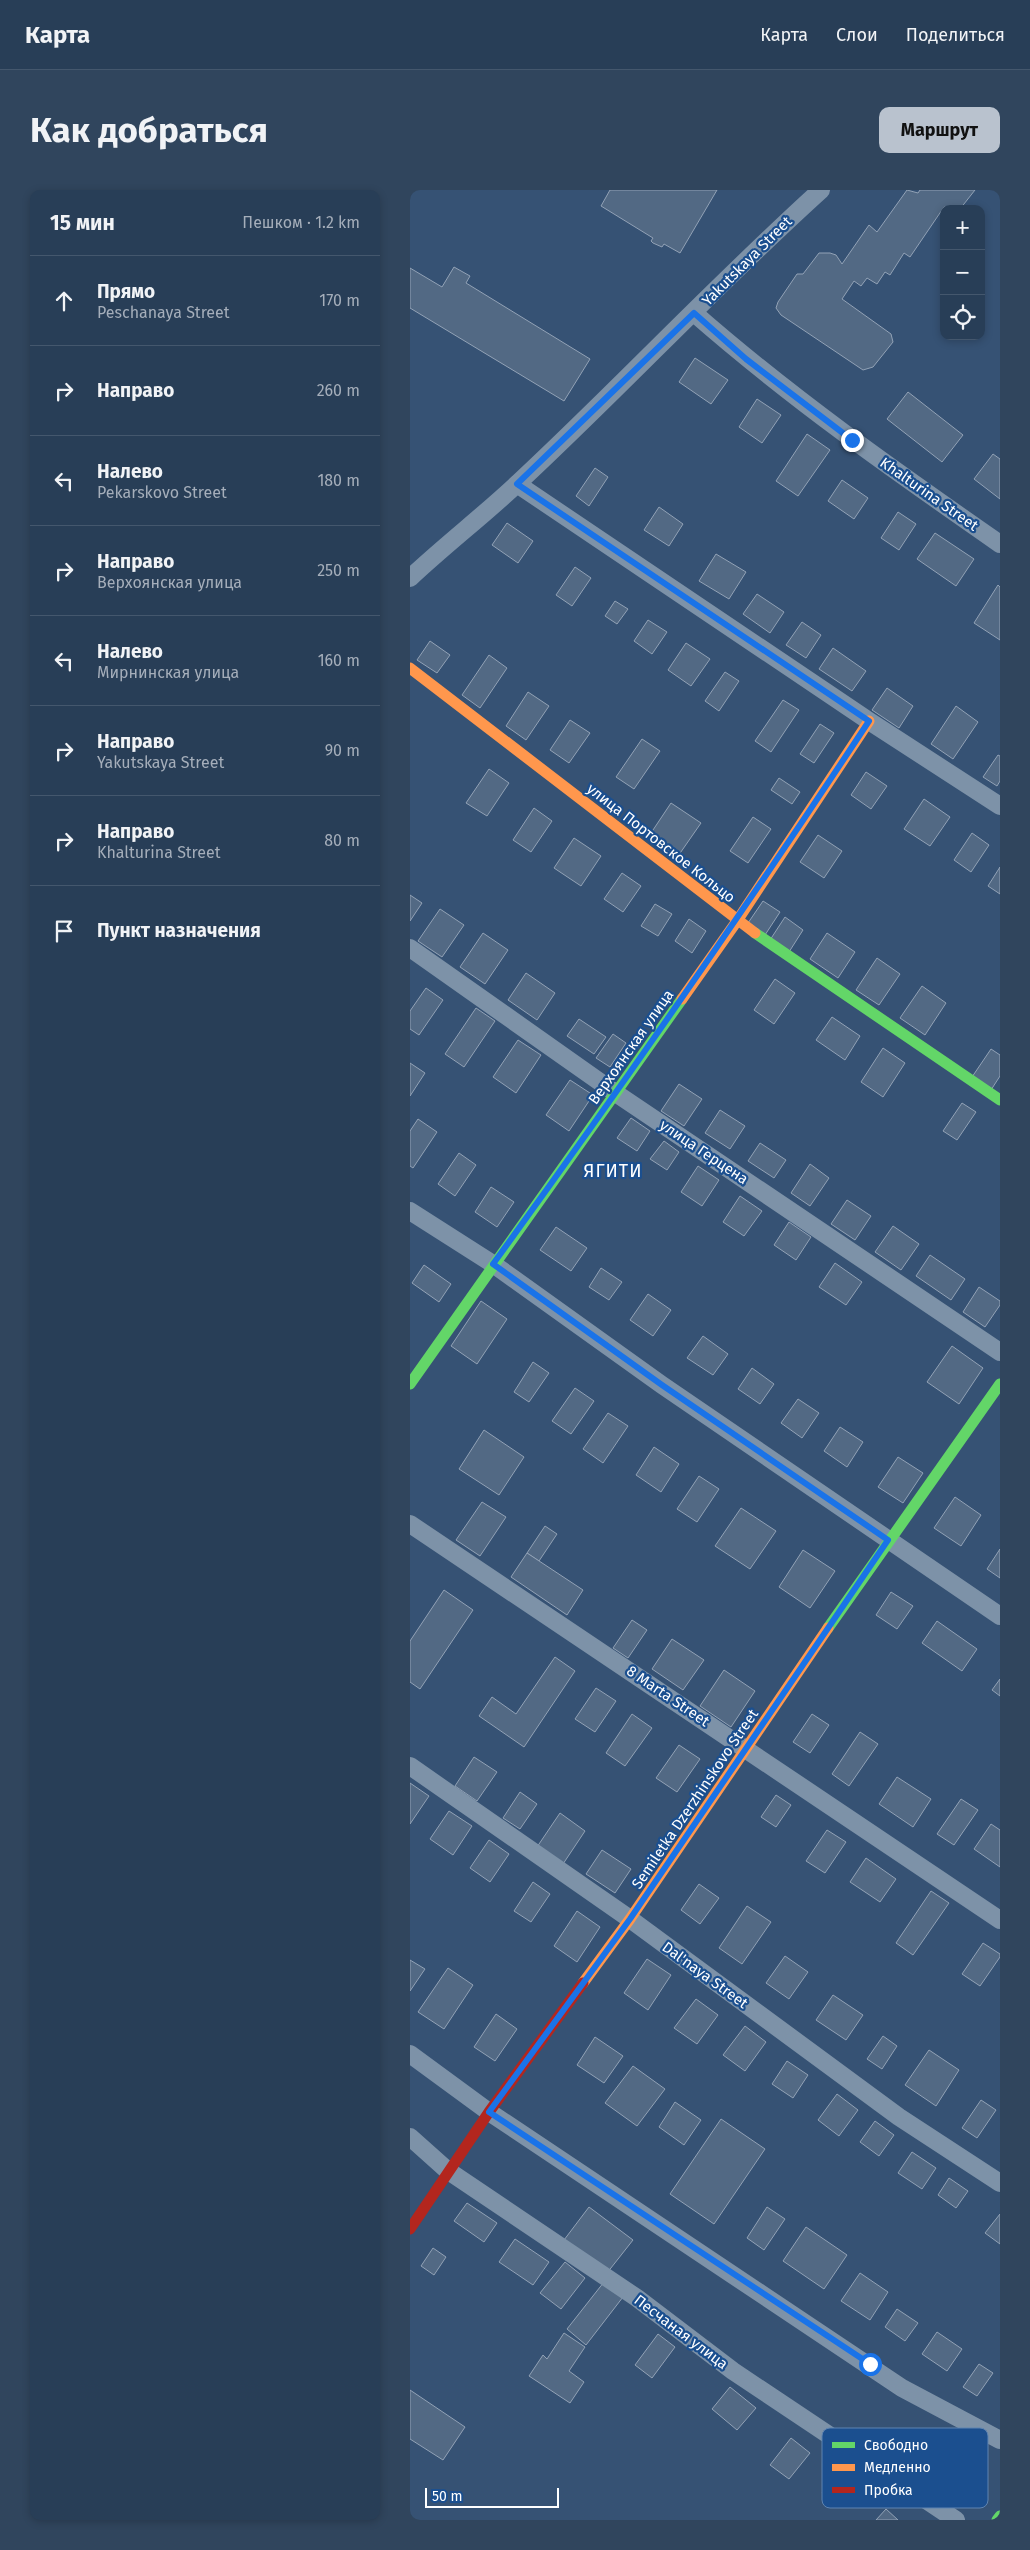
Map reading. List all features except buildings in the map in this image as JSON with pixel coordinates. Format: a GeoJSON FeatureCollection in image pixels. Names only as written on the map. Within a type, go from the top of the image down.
{"type":"FeatureCollection","features":[{"type":"Feature","properties":{"kind":"street","name":"Yakutskaya Street"},"geometry":{"type":"LineString","coordinates":[[410,578],[517,484],[694,313],[765,241],[821,190]]}},
{"type":"Feature","properties":{"kind":"street","name":"Khalturina Street"},"geometry":{"type":"LineString","coordinates":[[694,313],[746,359],[852,440],[1000,544]]}},
{"type":"Feature","properties":{"kind":"street"},"geometry":{"type":"LineString","coordinates":[[517,484],[869,721],[1000,806]]}},
{"type":"Feature","properties":{"kind":"street","name":"улица Портовское Кольцо"},"geometry":{"type":"LineString","coordinates":[[410,668],[737,921],[1000,1100]]}},
{"type":"Feature","properties":{"kind":"street","name":"Верхоянская улица"},"geometry":{"type":"LineString","coordinates":[[410,1384],[493,1264],[617,1094],[737,921],[869,721]]}},
{"type":"Feature","properties":{"kind":"street","name":"улица Герцена"},"geometry":{"type":"LineString","coordinates":[[410,948],[617,1094],[1000,1352]]}},
{"type":"Feature","properties":{"kind":"street"},"geometry":{"type":"LineString","coordinates":[[410,1211],[493,1264],[662,1385],[1000,1616]]}},
{"type":"Feature","properties":{"kind":"street","name":"Semiletka Dzerzhinskovo Street"},"geometry":{"type":"LineString","coordinates":[[410,2229],[447,2170],[630,1919],[748,1749],[888,1540],[1000,1384]]}},
{"type":"Feature","properties":{"kind":"street","name":"8 Marta Street"},"geometry":{"type":"LineString","coordinates":[[410,1524],[748,1749],[1000,1920]]}},
{"type":"Feature","properties":{"kind":"street","name":"Dal'naya Street"},"geometry":{"type":"LineString","coordinates":[[410,1766],[630,1919],[899,2117],[1000,2184]]}},
{"type":"Feature","properties":{"kind":"street"},"geometry":{"type":"LineString","coordinates":[[410,2054],[489,2112],[902,2388],[977,2428]]}},
{"type":"Feature","properties":{"kind":"street","name":"Песчаная улица"},"geometry":{"type":"LineString","coordinates":[[410,2138],[447,2170],[636,2298],[734,2371],[822,2430]]}},
{"type":"Feature","properties":{"kind":"street"},"geometry":{"type":"LineString","coordinates":[[988,2434],[1000,2440]]}},
{"type":"Feature","properties":{"kind":"street","name":"Песчаная улица"},"geometry":{"type":"LineString","coordinates":[[938,2508],[956,2520]]}},
{"type":"Feature","properties":{"kind":"street"},"geometry":{"type":"LineString","coordinates":[[997,2520],[1000,2516]]}},
{"type":"Feature","properties":{"kind":"traffic: fast"},"geometry":{"type":"LineString","coordinates":[[755,933],[1000,1100]]}},
{"type":"Feature","properties":{"kind":"traffic: fast"},"geometry":{"type":"LineString","coordinates":[[410,1384],[682,999]]}},
{"type":"Feature","properties":{"kind":"traffic: fast"},"geometry":{"type":"LineString","coordinates":[[828,1628],[1000,1384]]}},
{"type":"Feature","properties":{"kind":"traffic: fast"},"geometry":{"type":"LineString","coordinates":[[997,2520],[1000,2516]]}},
{"type":"Feature","properties":{"kind":"traffic: slow"},"geometry":{"type":"LineString","coordinates":[[410,668],[755,933]]}},
{"type":"Feature","properties":{"kind":"traffic: slow"},"geometry":{"type":"LineString","coordinates":[[682,999],[737,921],[869,721]]}},
{"type":"Feature","properties":{"kind":"traffic: slow"},"geometry":{"type":"LineString","coordinates":[[583,1983],[630,1919],[828,1628]]}},
{"type":"Feature","properties":{"kind":"traffic: jam"},"geometry":{"type":"LineString","coordinates":[[410,2229],[489,2112],[583,1983]]}},
{"type":"Feature","properties":{"kind":"district","name":"ЯГИТИ"},"geometry":{"type":"Point","coordinates":[613,1171]}},
{"type":"Feature","properties":{"kind":"route"},"geometry":{"type":"LineString","coordinates":[[852,440],[746,359],[694,313],[517,484],[869,721],[737,921],[617,1094],[493,1264],[662,1385],[888,1540],[748,1749],[630,1919],[489,2112],[870,2364]]}}]}
